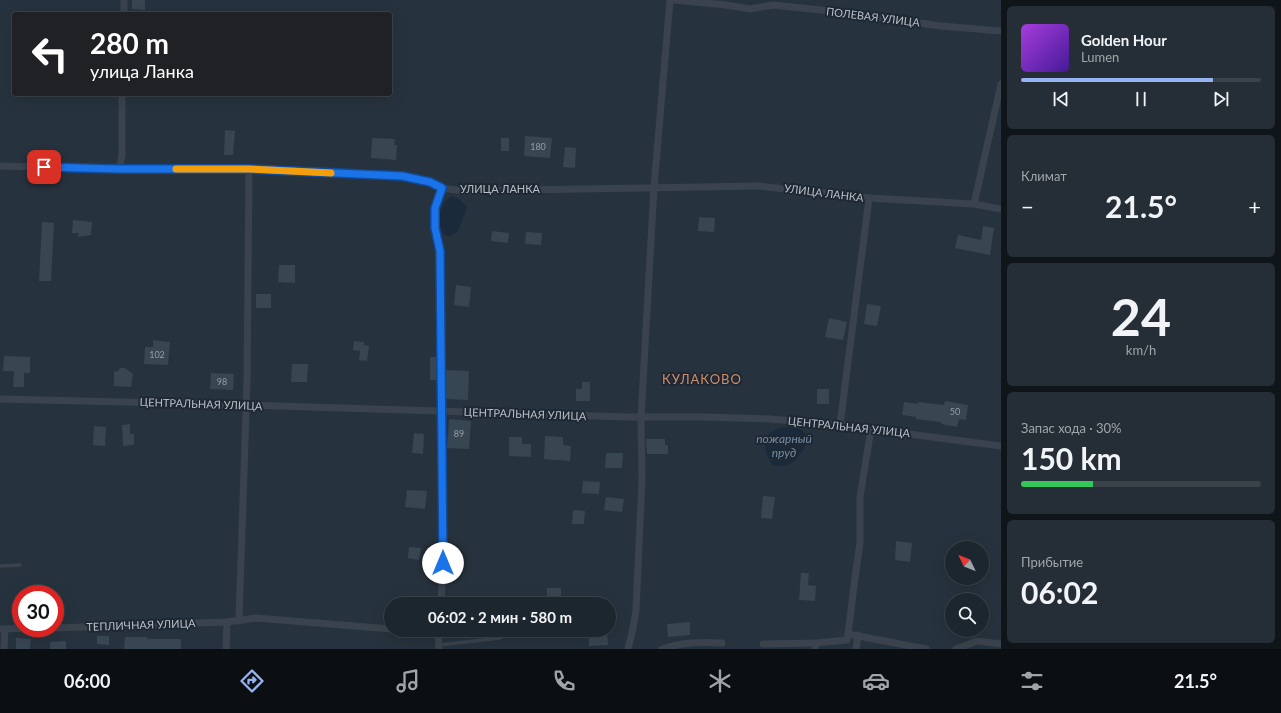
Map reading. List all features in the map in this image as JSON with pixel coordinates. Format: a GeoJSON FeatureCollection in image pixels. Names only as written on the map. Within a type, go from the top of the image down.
{"type":"FeatureCollection","features":[{"type":"Feature","properties":{"kind":"street"},"geometry":{"type":"LineString","coordinates":[[124,0],[124,12]]}},
{"type":"Feature","properties":{"kind":"street"},"geometry":{"type":"LineString","coordinates":[[628,649],[636,611],[642,479],[642,418],[654,188],[670,0]]}},
{"type":"Feature","properties":{"kind":"street","name":"ПОЛЕВАЯ УЛИЦА"},"geometry":{"type":"LineString","coordinates":[[674,0],[750,9],[773,5],[941,26],[1001,31]]}},
{"type":"Feature","properties":{"kind":"street"},"geometry":{"type":"LineString","coordinates":[[974,204],[1001,84]]}},
{"type":"Feature","properties":{"kind":"street"},"geometry":{"type":"LineString","coordinates":[[119,169],[122,155],[122,96]]}},
{"type":"Feature","properties":{"kind":"street","name":"УЛИЦА ЛАНКА"},"geometry":{"type":"LineString","coordinates":[[0,166],[119,169],[249,169],[402,176],[430,182],[442,188],[463,191],[758,186],[869,198],[974,204],[1001,209]]}},
{"type":"Feature","properties":{"kind":"street"},"geometry":{"type":"LineString","coordinates":[[239,621],[246,405],[249,169]]}},
{"type":"Feature","properties":{"kind":"street"},"geometry":{"type":"LineString","coordinates":[[442,188],[435,208],[435,228],[440,251],[442,597]]}},
{"type":"Feature","properties":{"kind":"street"},"geometry":{"type":"LineString","coordinates":[[840,425],[869,198]]}},
{"type":"Feature","properties":{"kind":"street","name":"ЦЕНТРАЛЬНАЯ УЛИЦА"},"geometry":{"type":"LineString","coordinates":[[0,399],[246,405],[642,418],[705,417],[770,419],[871,428],[1001,446]]}},
{"type":"Feature","properties":{"kind":"street"},"geometry":{"type":"LineString","coordinates":[[763,644],[815,646],[847,640],[860,542],[860,497],[871,428]]}},
{"type":"Feature","properties":{"kind":"street","name":"ТЕПЛИЧНАЯ УЛИЦА"},"geometry":{"type":"LineString","coordinates":[[64,628],[227,622],[256,618],[384,628]]}},
{"type":"Feature","properties":{"kind":"street"},"geometry":{"type":"LineString","coordinates":[[226,649],[227,622]]}},
{"type":"Feature","properties":{"kind":"street"},"geometry":{"type":"LineString","coordinates":[[3,629],[4,649]]}},
{"type":"Feature","properties":{"kind":"street"},"geometry":{"type":"LineString","coordinates":[[848,634],[926,649]]}},
{"type":"Feature","properties":{"kind":"street"},"geometry":{"type":"LineString","coordinates":[[856,649],[858,635]]}},
{"type":"Feature","properties":{"kind":"street"},"geometry":{"type":"LineString","coordinates":[[438,637],[439,647]]}},
{"type":"Feature","properties":{"kind":"street"},"geometry":{"type":"LineString","coordinates":[[956,649],[978,641],[1001,644]]}},
{"type":"Feature","properties":{"kind":"street"},"geometry":{"type":"LineString","coordinates":[[662,649],[675,644],[694,642],[722,643]]}},
{"type":"Feature","properties":{"kind":"lane"},"geometry":{"type":"LineString","coordinates":[[0,566],[20,565]]}},
{"type":"Feature","properties":{"kind":"lane"},"geometry":{"type":"LineString","coordinates":[[439,647],[501,637]]}},
{"type":"Feature","properties":{"kind":"water"},"geometry":{"type":"Polygon","coordinates":[[[451,196],[460,200],[467,207],[458,231],[450,237],[443,234],[439,218],[443,204],[451,196]]]}},
{"type":"Feature","properties":{"kind":"water","name":"пожарный пруд"},"geometry":{"type":"Polygon","coordinates":[[[787,427],[800,429],[804,432],[806,436],[805,446],[793,462],[774,466],[767,455],[765,442],[769,434],[773,431],[787,427]]]}},
{"type":"Feature","properties":{"kind":"building"},"geometry":{"type":"Polygon","coordinates":[[[132,0],[145,0],[145,10],[132,9],[132,0]]]}},
{"type":"Feature","properties":{"kind":"building"},"geometry":{"type":"Polygon","coordinates":[[[225,130],[235,131],[233,155],[224,155],[225,130]]]}},
{"type":"Feature","properties":{"kind":"building"},"geometry":{"type":"Polygon","coordinates":[[[525,136],[552,138],[550,158],[524,156],[525,136]]]}},
{"type":"Feature","properties":{"kind":"building"},"geometry":{"type":"Polygon","coordinates":[[[372,138],[395,139],[394,145],[397,145],[396,160],[371,158],[372,138]]]}},
{"type":"Feature","properties":{"kind":"building"},"geometry":{"type":"Polygon","coordinates":[[[501,138],[509,138],[509,151],[501,151],[501,138]]]}},
{"type":"Feature","properties":{"kind":"building"},"geometry":{"type":"Polygon","coordinates":[[[565,147],[576,148],[575,168],[563,167],[565,147]]]}},
{"type":"Feature","properties":{"kind":"building"},"geometry":{"type":"Polygon","coordinates":[[[699,217],[715,218],[714,232],[698,231],[699,217]]]}},
{"type":"Feature","properties":{"kind":"building"},"geometry":{"type":"Polygon","coordinates":[[[73,220],[92,222],[91,235],[78,237],[79,233],[72,233],[73,220]]]}},
{"type":"Feature","properties":{"kind":"building"},"geometry":{"type":"Polygon","coordinates":[[[42,222],[54,223],[51,281],[39,281],[42,222]]]}},
{"type":"Feature","properties":{"kind":"building"},"geometry":{"type":"Polygon","coordinates":[[[983,226],[994,228],[990,255],[955,248],[958,235],[981,240],[983,226]]]}},
{"type":"Feature","properties":{"kind":"building"},"geometry":{"type":"Polygon","coordinates":[[[492,231],[509,233],[508,243],[491,241],[492,231]]]}},
{"type":"Feature","properties":{"kind":"building"},"geometry":{"type":"Polygon","coordinates":[[[526,232],[542,233],[541,245],[525,244],[526,232]]]}},
{"type":"Feature","properties":{"kind":"building"},"geometry":{"type":"Polygon","coordinates":[[[279,265],[295,265],[295,283],[278,282],[279,265]]]}},
{"type":"Feature","properties":{"kind":"building"},"geometry":{"type":"Polygon","coordinates":[[[456,285],[471,287],[469,307],[454,305],[456,285]]]}},
{"type":"Feature","properties":{"kind":"building"},"geometry":{"type":"Polygon","coordinates":[[[256,294],[271,294],[271,308],[256,308],[256,294]]]}},
{"type":"Feature","properties":{"kind":"building"},"geometry":{"type":"Polygon","coordinates":[[[867,304],[881,306],[877,326],[864,324],[867,304]]]}},
{"type":"Feature","properties":{"kind":"building"},"geometry":{"type":"Polygon","coordinates":[[[829,318],[847,322],[843,340],[825,337],[829,318]]]}},
{"type":"Feature","properties":{"kind":"building"},"geometry":{"type":"Polygon","coordinates":[[[153,340],[170,342],[168,365],[144,364],[145,347],[153,347],[153,340]]]}},
{"type":"Feature","properties":{"kind":"building"},"geometry":{"type":"Polygon","coordinates":[[[354,341],[364,342],[364,345],[369,346],[367,361],[359,360],[360,351],[353,350],[354,341]]]}},
{"type":"Feature","properties":{"kind":"building"},"geometry":{"type":"Polygon","coordinates":[[[4,356],[30,357],[30,373],[24,373],[24,387],[13,387],[14,371],[3,371],[4,356]]]}},
{"type":"Feature","properties":{"kind":"building"},"geometry":{"type":"Polygon","coordinates":[[[430,357],[436,357],[436,380],[430,380],[430,357]]]}},
{"type":"Feature","properties":{"kind":"building"},"geometry":{"type":"Polygon","coordinates":[[[292,364],[308,364],[307,382],[291,382],[292,364]]]}},
{"type":"Feature","properties":{"kind":"building"},"geometry":{"type":"Polygon","coordinates":[[[120,368],[125,368],[133,374],[131,387],[114,386],[114,372],[118,371],[120,368]]]}},
{"type":"Feature","properties":{"kind":"building"},"geometry":{"type":"Polygon","coordinates":[[[446,370],[469,371],[468,400],[446,399],[446,370]]]}},
{"type":"Feature","properties":{"kind":"building"},"geometry":{"type":"Polygon","coordinates":[[[211,373],[234,374],[233,390],[210,389],[211,373]]]}},
{"type":"Feature","properties":{"kind":"building"},"geometry":{"type":"Polygon","coordinates":[[[582,382],[590,382],[590,401],[576,401],[576,389],[582,389],[582,382]]]}},
{"type":"Feature","properties":{"kind":"building"},"geometry":{"type":"Polygon","coordinates":[[[817,389],[829,389],[829,404],[817,404],[817,389]]]}},
{"type":"Feature","properties":{"kind":"building"},"geometry":{"type":"Polygon","coordinates":[[[945,401],[968,405],[966,420],[959,419],[957,427],[941,424],[941,422],[916,419],[916,417],[902,415],[904,402],[944,405],[945,401]]]}},
{"type":"Feature","properties":{"kind":"building"},"geometry":{"type":"Polygon","coordinates":[[[449,419],[471,421],[469,449],[447,448],[449,419]]]}},
{"type":"Feature","properties":{"kind":"building"},"geometry":{"type":"Polygon","coordinates":[[[130,424],[130,434],[134,434],[134,445],[123,446],[122,425],[130,424]]]}},
{"type":"Feature","properties":{"kind":"building"},"geometry":{"type":"Polygon","coordinates":[[[94,426],[106,427],[105,446],[93,445],[94,426]]]}},
{"type":"Feature","properties":{"kind":"building"},"geometry":{"type":"Polygon","coordinates":[[[414,433],[424,434],[423,454],[412,453],[414,433]]]}},
{"type":"Feature","properties":{"kind":"building"},"geometry":{"type":"Polygon","coordinates":[[[545,436],[563,437],[563,445],[571,446],[570,461],[544,459],[545,436]]]}},
{"type":"Feature","properties":{"kind":"building"},"geometry":{"type":"Polygon","coordinates":[[[509,437],[522,437],[522,444],[531,444],[531,457],[509,456],[509,437]]]}},
{"type":"Feature","properties":{"kind":"building"},"geometry":{"type":"Polygon","coordinates":[[[646,439],[665,439],[665,445],[668,445],[668,454],[647,454],[646,439]]]}},
{"type":"Feature","properties":{"kind":"building"},"geometry":{"type":"Polygon","coordinates":[[[606,453],[623,453],[622,468],[605,468],[606,453]]]}},
{"type":"Feature","properties":{"kind":"building"},"geometry":{"type":"Polygon","coordinates":[[[583,481],[600,482],[599,494],[582,493],[583,481]]]}},
{"type":"Feature","properties":{"kind":"building"},"geometry":{"type":"Polygon","coordinates":[[[407,490],[427,491],[425,509],[405,507],[407,490]]]}},
{"type":"Feature","properties":{"kind":"building"},"geometry":{"type":"Polygon","coordinates":[[[763,496],[775,497],[772,519],[761,518],[763,496]]]}},
{"type":"Feature","properties":{"kind":"building"},"geometry":{"type":"Polygon","coordinates":[[[606,497],[624,499],[622,512],[604,510],[606,497]]]}},
{"type":"Feature","properties":{"kind":"building"},"geometry":{"type":"Polygon","coordinates":[[[573,510],[585,511],[584,524],[572,524],[573,510]]]}},
{"type":"Feature","properties":{"kind":"building"},"geometry":{"type":"Polygon","coordinates":[[[896,541],[912,543],[910,562],[895,560],[896,541]]]}},
{"type":"Feature","properties":{"kind":"building"},"geometry":{"type":"Polygon","coordinates":[[[409,547],[421,548],[419,560],[408,558],[409,547]]]}},
{"type":"Feature","properties":{"kind":"building"},"geometry":{"type":"Polygon","coordinates":[[[801,573],[809,573],[808,585],[816,586],[815,601],[799,600],[801,573]]]}},
{"type":"Feature","properties":{"kind":"building"},"geometry":{"type":"Polygon","coordinates":[[[547,588],[561,588],[561,597],[547,597],[547,588]]]}},
{"type":"Feature","properties":{"kind":"building"},"geometry":{"type":"Polygon","coordinates":[[[690,622],[690,635],[668,637],[667,624],[690,622]]]}},
{"type":"Feature","properties":{"kind":"building"},"geometry":{"type":"Polygon","coordinates":[[[97,636],[109,636],[109,645],[97,644],[97,636]]]}},
{"type":"Feature","properties":{"kind":"building"},"geometry":{"type":"Polygon","coordinates":[[[125,637],[147,637],[147,639],[181,639],[181,649],[124,649],[125,637]]]}},
{"type":"Feature","properties":{"kind":"building"},"geometry":{"type":"Polygon","coordinates":[[[589,637],[607,637],[608,645],[589,646],[589,637]]]}},
{"type":"Feature","properties":{"kind":"building"},"geometry":{"type":"Polygon","coordinates":[[[16,638],[31,639],[30,649],[16,649],[16,638]]]}},
{"type":"Feature","properties":{"kind":"building"},"geometry":{"type":"Polygon","coordinates":[[[66,641],[66,649],[50,649],[50,642],[66,641]]]}},
{"type":"Feature","properties":{"kind":"slow traffic"},"geometry":{"type":"LineString","coordinates":[[176,169],[249,169],[331,173]]}},
{"type":"Feature","properties":{"kind":"district","name":"КУЛАКОВО"},"geometry":{"type":"Point","coordinates":[702,379]}},
{"type":"Feature","properties":{"kind":"route"},"geometry":{"type":"LineString","coordinates":[[44,167],[119,169],[249,169],[402,176],[430,182],[442,188],[435,208],[435,228],[440,251],[443,563]]}}]}
